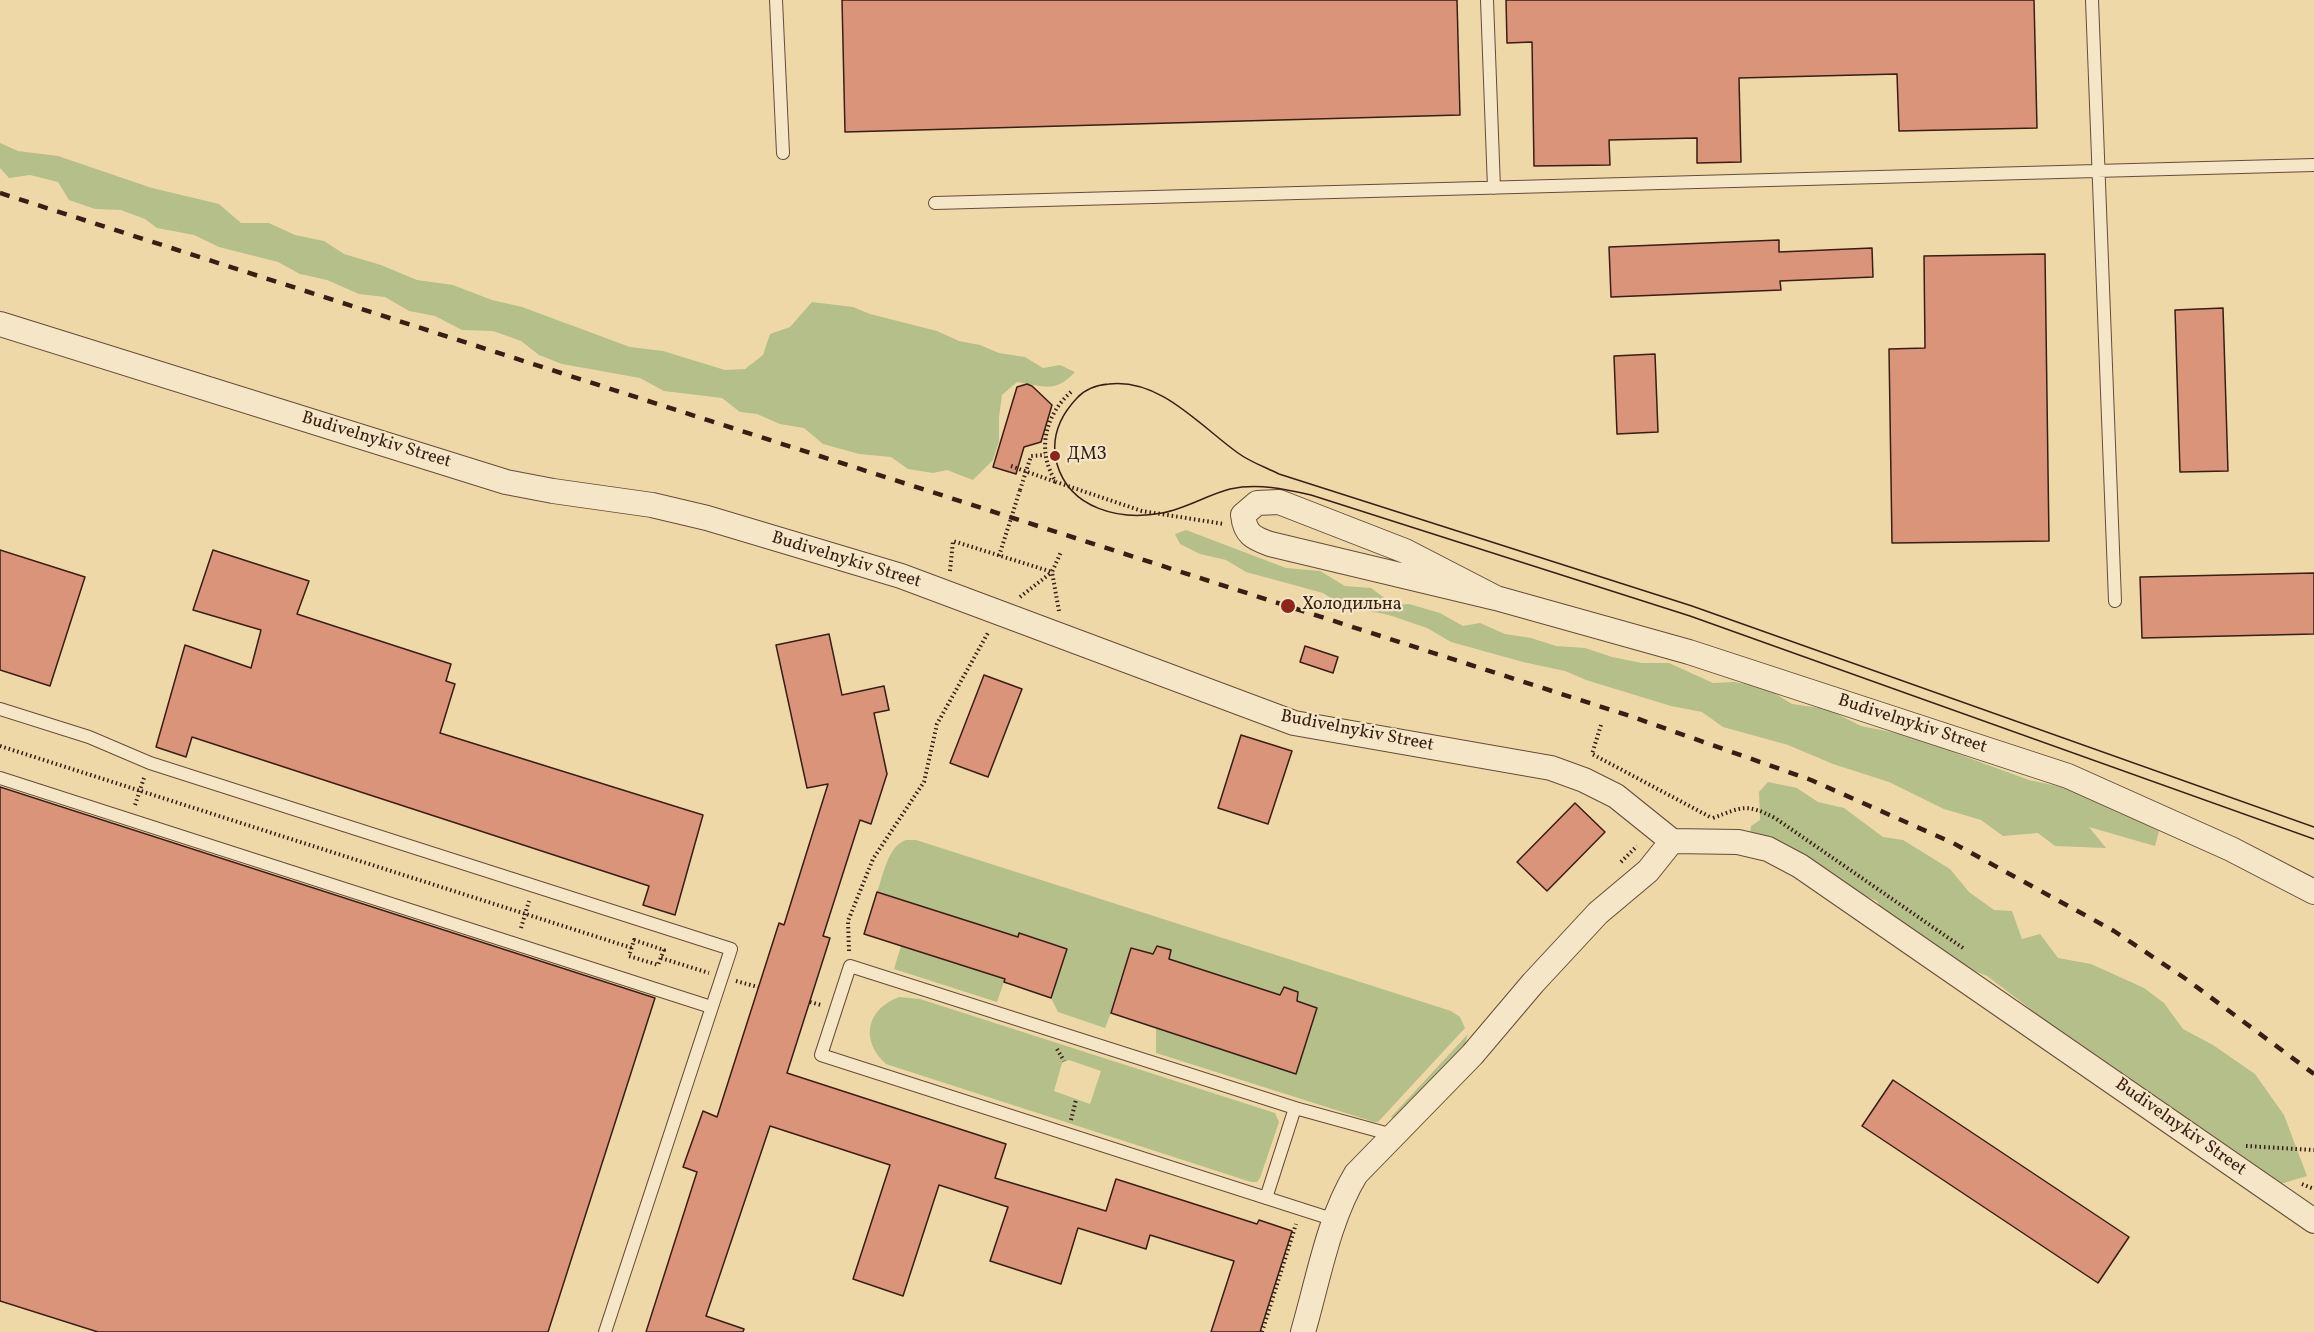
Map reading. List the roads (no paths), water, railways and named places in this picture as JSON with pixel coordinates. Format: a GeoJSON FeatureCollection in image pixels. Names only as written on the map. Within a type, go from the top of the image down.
{"type":"FeatureCollection","features":[{"type":"Feature","properties":{"kind":"street","name":"Budivelnykiv Street"},"geometry":{"type":"LineString","coordinates":[[0,324],[506,482],[553,491],[652,504],[707,518],[901,576],[1294,723],[1347,734],[1507,759],[1562,772],[1616,796],[1672,841],[1738,842],[1768,849],[1800,866],[2314,1221]]}},
{"type":"Feature","properties":{"kind":"street","name":"Budivelnykiv Street"},"geometry":{"type":"LineString","coordinates":[[1496,598],[1405,552],[1279,502],[1257,503],[1243,515],[1245,527],[1252,537],[1270,544],[1496,598],[1689,652],[2068,776],[2231,849],[2314,892]]}},
{"type":"Feature","properties":{"kind":"street"},"geometry":{"type":"LineString","coordinates":[[1303,1332],[1335,1220],[1348,1187],[1356,1174],[1472,1055],[1533,983],[1598,913],[1648,871],[1672,841]]}},
{"type":"Feature","properties":{"kind":"lane"},"geometry":{"type":"LineString","coordinates":[[776,0],[783,153]]}},
{"type":"Feature","properties":{"kind":"lane"},"geometry":{"type":"LineString","coordinates":[[1487,0],[1494,188]]}},
{"type":"Feature","properties":{"kind":"lane"},"geometry":{"type":"LineString","coordinates":[[2092,0],[2115,600]]}},
{"type":"Feature","properties":{"kind":"lane"},"geometry":{"type":"LineString","coordinates":[[935,203],[2314,165]]}},
{"type":"Feature","properties":{"kind":"lane"},"geometry":{"type":"LineString","coordinates":[[0,709],[89,738],[150,764],[731,949],[605,1332]]}},
{"type":"Feature","properties":{"kind":"lane"},"geometry":{"type":"LineString","coordinates":[[0,778],[711,1007]]}},
{"type":"Feature","properties":{"kind":"lane"},"geometry":{"type":"LineString","coordinates":[[1335,1220],[821,1055],[850,966],[1295,1108],[1394,1135]]}},
{"type":"Feature","properties":{"kind":"lane"},"geometry":{"type":"LineString","coordinates":[[1266,1198],[1295,1108]]}},
{"type":"Feature","properties":{"kind":"tram line"},"geometry":{"type":"LineString","coordinates":[[2314,827],[1692,606],[1279,474],[1243,456],[1178,406],[1145,388],[1128,384],[1109,384],[1092,388],[1080,395],[1071,405],[1058,428],[1055,454],[1064,479],[1073,492],[1085,501],[1114,513],[1130,515],[1162,513],[1240,487],[1281,489],[1311,495],[1690,616],[2314,839]]}},
{"type":"Feature","properties":{"kind":"railway"},"geometry":{"type":"LineString","coordinates":[[0,193],[1630,716],[1811,780],[1953,843],[2114,931],[2186,979],[2314,1074]]}},
{"type":"Feature","properties":{"kind":"place","name":"ДМЗ"},"geometry":{"type":"Point","coordinates":[1055,456]}},
{"type":"Feature","properties":{"kind":"place","name":"Холодильна"},"geometry":{"type":"Point","coordinates":[1288,606]}}]}
